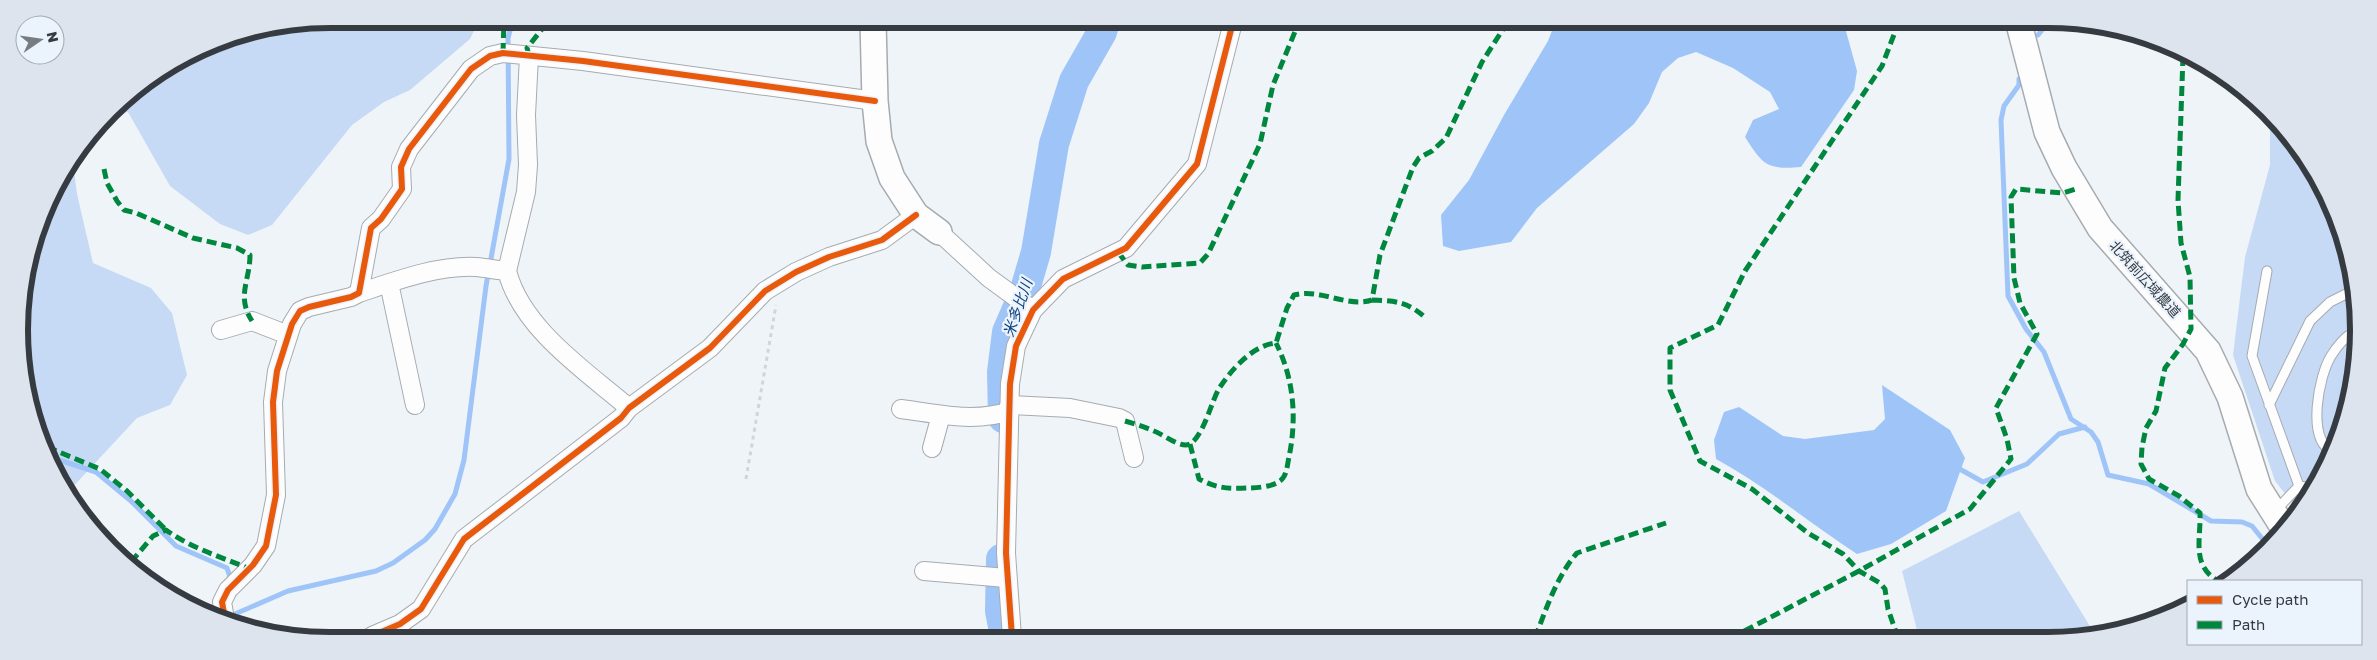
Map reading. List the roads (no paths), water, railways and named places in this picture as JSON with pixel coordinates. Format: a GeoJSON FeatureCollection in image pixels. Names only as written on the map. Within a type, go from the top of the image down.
{"type":"FeatureCollection","features":[{"type":"Feature","properties":{"kind":"street"},"geometry":{"type":"LineString","coordinates":[[873,28],[875,101],[879,141],[892,178],[916,215],[939,232],[989,278],[1033,310]]}},
{"type":"Feature","properties":{"kind":"street"},"geometry":{"type":"LineString","coordinates":[[1011,632],[1006,578],[1010,384],[1016,346],[1033,310],[1063,279],[1126,248],[1197,164],[1231,28]]}},
{"type":"Feature","properties":{"kind":"street","name":"北筑前広域農道"},"geometry":{"type":"LineString","coordinates":[[2020,28],[2048,132],[2064,168],[2100,228],[2208,351],[2230,397],[2259,489],[2278,520]]}},
{"type":"Feature","properties":{"kind":"street"},"geometry":{"type":"LineString","coordinates":[[359,293],[371,228],[381,219],[402,189],[401,167],[409,149],[471,69],[490,56],[503,53],[529,56],[875,101]]}},
{"type":"Feature","properties":{"kind":"street"},"geometry":{"type":"LineString","coordinates":[[529,56],[526,115],[528,165],[526,192],[507,271],[510,283],[522,305],[545,336],[629,408]]}},
{"type":"Feature","properties":{"kind":"street"},"geometry":{"type":"LineString","coordinates":[[381,632],[400,624],[421,609],[464,539],[621,418],[629,408],[710,348],[765,291],[796,272],[829,257],[882,240],[916,215]]}},
{"type":"Feature","properties":{"kind":"street"},"geometry":{"type":"LineString","coordinates":[[224,613],[222,602],[228,590],[253,565],[266,546],[276,495],[272,402],[277,371],[292,324],[300,311],[350,297],[389,283],[442,270],[474,267],[507,271]]}},
{"type":"Feature","properties":{"kind":"street"},"geometry":{"type":"LineString","coordinates":[[389,283],[415,405]]}},
{"type":"Feature","properties":{"kind":"street"},"geometry":{"type":"LineString","coordinates":[[221,330],[252,321],[288,336]]}},
{"type":"Feature","properties":{"kind":"street"},"geometry":{"type":"LineString","coordinates":[[902,409],[962,418],[992,417],[1010,408],[1070,408],[1119,418],[1125,421],[1134,458]]}},
{"type":"Feature","properties":{"kind":"street"},"geometry":{"type":"LineString","coordinates":[[932,448],[941,415]]}},
{"type":"Feature","properties":{"kind":"street"},"geometry":{"type":"LineString","coordinates":[[924,571],[1006,578]]}},
{"type":"Feature","properties":{"kind":"lane"},"geometry":{"type":"LineString","coordinates":[[2267,271],[2252,356],[2299,486]]}},
{"type":"Feature","properties":{"kind":"lane"},"geometry":{"type":"LineString","coordinates":[[2270,405],[2310,321],[2330,302],[2347,293]]}},
{"type":"Feature","properties":{"kind":"lane"},"geometry":{"type":"LineString","coordinates":[[2326,447],[2318,437],[2317,399],[2330,357],[2350,335]]}},
{"type":"Feature","properties":{"kind":"lane"},"geometry":{"type":"LineString","coordinates":[[2278,520],[2299,486]]}},
{"type":"Feature","properties":{"kind":"lane"},"geometry":{"type":"LineString","coordinates":[[2299,486],[2305,487]]}},
{"type":"Feature","properties":{"kind":"water"},"geometry":{"type":"Polygon","coordinates":[[[1553,28],[1845,28],[1857,71],[1854,90],[1801,167],[1780,168],[1767,164],[1762,160],[1745,137],[1753,120],[1779,109],[1770,92],[1733,68],[1696,52],[1678,58],[1662,72],[1649,103],[1634,124],[1537,208],[1511,242],[1459,251],[1443,246],[1441,215],[1469,180],[1504,115],[1548,41],[1553,28]]]}},
{"type":"Feature","properties":{"kind":"water"},"geometry":{"type":"Polygon","coordinates":[[[1882,385],[1950,430],[1965,458],[1946,511],[1891,544],[1857,554],[1770,493],[1716,459],[1714,440],[1724,412],[1739,407],[1783,436],[1805,439],[1874,430],[1885,419],[1882,385]]]}},
{"type":"Feature","properties":{"kind":"waterway"},"geometry":{"type":"LineString","coordinates":[[232,615],[288,591],[376,571],[393,563],[425,540],[435,529],[455,494],[464,460],[486,286],[509,159],[508,38],[511,28]]}},
{"type":"Feature","properties":{"kind":"waterway","name":"米多比川"},"geometry":{"type":"LineString","coordinates":[[1003,418],[1002,372],[1007,332],[1024,293],[1036,252],[1054,144],[1074,81],[1103,28]]}},
{"type":"Feature","properties":{"kind":"waterway"},"geometry":{"type":"LineString","coordinates":[[2038,35],[2044,28]]}},
{"type":"Feature","properties":{"kind":"waterway"},"geometry":{"type":"LineString","coordinates":[[2019,79],[2019,85],[2004,106],[2001,120],[2008,296],[2026,329],[2044,352],[2071,419],[2091,432],[2098,442],[2108,475],[2149,484],[2211,521],[2242,522],[2252,526],[2264,541]]}},
{"type":"Feature","properties":{"kind":"waterway"},"geometry":{"type":"LineString","coordinates":[[1956,467],[1983,482],[2027,464],[2059,434],[2085,427]]}},
{"type":"Feature","properties":{"kind":"waterway"},"geometry":{"type":"LineString","coordinates":[[57,459],[96,472],[131,501],[176,546],[227,568],[230,577],[227,581]]}},
{"type":"Feature","properties":{"kind":"waterway","name":"米多比川"},"geometry":{"type":"LineString","coordinates":[[1001,559],[1000,611],[1004,632]]}}]}
